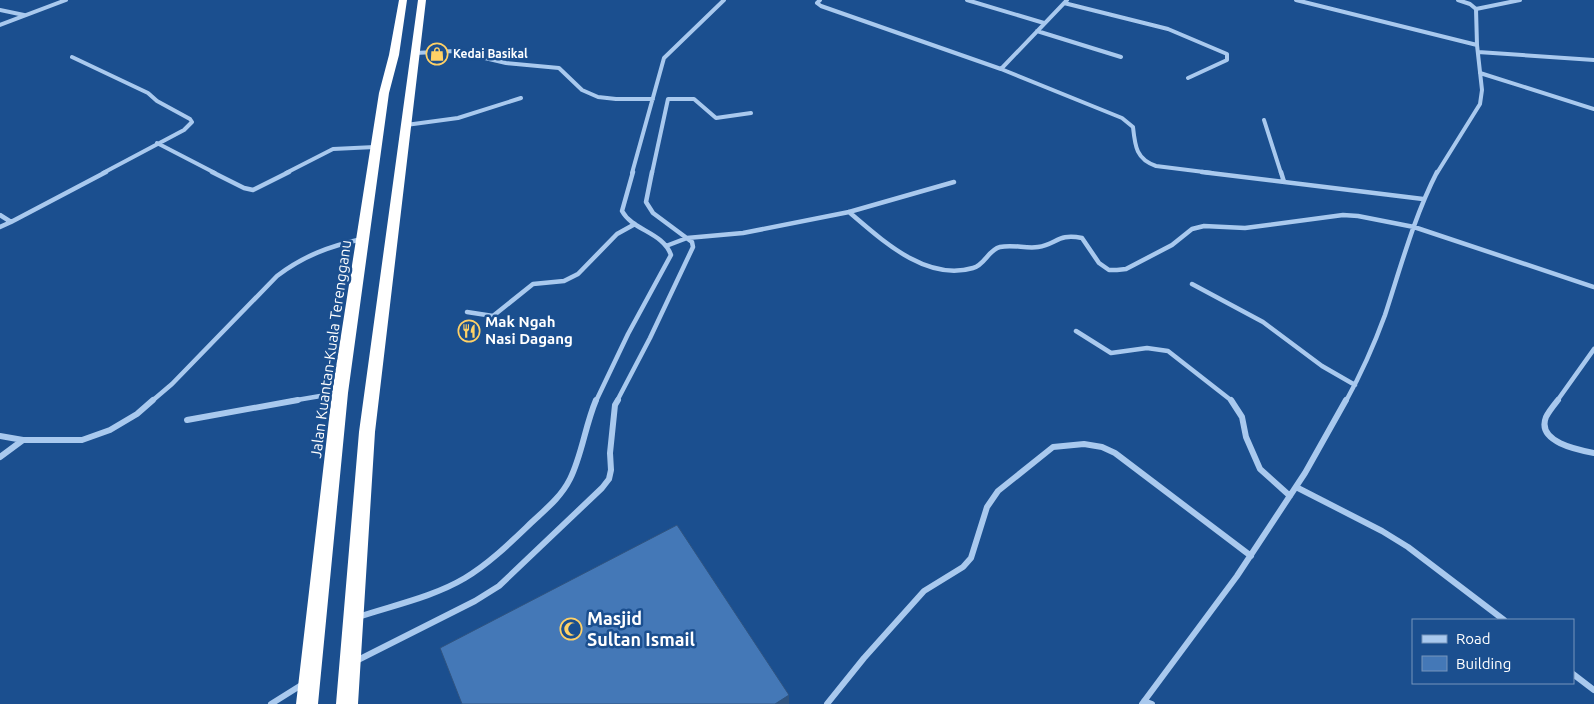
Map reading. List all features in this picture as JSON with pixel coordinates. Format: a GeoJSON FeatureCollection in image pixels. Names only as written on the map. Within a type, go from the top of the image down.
{"type":"FeatureCollection","features":[{"type":"Feature","properties":{"kind":"highway","name":"Jalan Kuantan-Kuala Terengganu"},"geometry":{"type":"LineString","coordinates":[[347,704],[386,154],[384,93],[394,55],[402,0]]}},
{"type":"Feature","properties":{"kind":"highway","name":"Jalan Kuantan-Kuala Terengganu"},"geometry":{"type":"LineString","coordinates":[[307,704],[340,393],[363,239],[386,154],[405,125],[422,0]]}},
{"type":"Feature","properties":{"kind":"street"},"geometry":{"type":"LineString","coordinates":[[1,25],[66,0]]}},
{"type":"Feature","properties":{"kind":"street"},"geometry":{"type":"LineString","coordinates":[[353,619],[438,591],[455,584],[477,571],[492,560],[565,489],[574,470],[586,425],[604,384],[646,298],[671,255],[670,250],[666,246],[622,214],[663,61],[668,53],[724,0]]}},
{"type":"Feature","properties":{"kind":"street"},"geometry":{"type":"LineString","coordinates":[[820,0],[817,3],[821,6],[1001,69],[1122,118],[1133,127],[1137,154],[1146,162],[1156,166],[1423,199]]}},
{"type":"Feature","properties":{"kind":"street"},"geometry":{"type":"LineString","coordinates":[[967,0],[1044,23]]}},
{"type":"Feature","properties":{"kind":"street"},"geometry":{"type":"LineString","coordinates":[[1296,0],[1477,45]]}},
{"type":"Feature","properties":{"kind":"street"},"geometry":{"type":"LineString","coordinates":[[1152,704],[1143,702],[1251,556],[1305,473],[1355,385],[1384,317],[1423,199],[1441,165],[1476,112],[1482,90],[1477,45],[1476,9],[1470,4],[1458,0]]}},
{"type":"Feature","properties":{"kind":"street"},"geometry":{"type":"LineString","coordinates":[[1476,9],[1520,0]]}},
{"type":"Feature","properties":{"kind":"street"},"geometry":{"type":"LineString","coordinates":[[1001,69],[1065,2],[1172,31],[1227,54],[1228,60],[1188,78]]}},
{"type":"Feature","properties":{"kind":"street"},"geometry":{"type":"LineString","coordinates":[[0,10],[24,15]]}},
{"type":"Feature","properties":{"kind":"street"},"geometry":{"type":"LineString","coordinates":[[1037,31],[1121,57]]}},
{"type":"Feature","properties":{"kind":"street"},"geometry":{"type":"LineString","coordinates":[[415,53],[454,51],[506,63],[559,68],[565,71],[582,90],[601,98],[653,99]]}},
{"type":"Feature","properties":{"kind":"street"},"geometry":{"type":"LineString","coordinates":[[1478,52],[1594,60]]}},
{"type":"Feature","properties":{"kind":"street"},"geometry":{"type":"LineString","coordinates":[[0,228],[190,125],[192,122],[190,119],[157,102],[148,93],[72,57]]}},
{"type":"Feature","properties":{"kind":"street"},"geometry":{"type":"LineString","coordinates":[[1480,73],[1594,109]]}},
{"type":"Feature","properties":{"kind":"street"},"geometry":{"type":"LineString","coordinates":[[405,125],[458,118],[522,98]]}},
{"type":"Feature","properties":{"kind":"street"},"geometry":{"type":"LineString","coordinates":[[350,663],[397,642],[475,601],[499,586],[602,488],[609,479],[615,405],[650,338],[693,247],[692,242],[653,213],[646,202],[668,99],[694,99],[716,118],[751,113]]}},
{"type":"Feature","properties":{"kind":"street"},"geometry":{"type":"LineString","coordinates":[[1264,120],[1284,182]]}},
{"type":"Feature","properties":{"kind":"street"},"geometry":{"type":"LineString","coordinates":[[157,143],[244,188],[253,190],[333,149],[386,154]]}},
{"type":"Feature","properties":{"kind":"street"},"geometry":{"type":"LineString","coordinates":[[666,246],[687,238],[743,233],[850,212],[954,182]]}},
{"type":"Feature","properties":{"kind":"street"},"geometry":{"type":"LineString","coordinates":[[850,212],[905,255],[927,266],[950,270],[963,270],[978,266],[994,249],[999,247],[1019,245],[1036,247],[1057,238],[1079,237],[1084,239],[1101,266],[1118,271],[1126,269],[1172,245],[1192,229],[1204,226],[1245,228],[1343,215],[1358,216],[1414,227],[1594,287]]}},
{"type":"Feature","properties":{"kind":"street"},"geometry":{"type":"LineString","coordinates":[[0,215],[11,222]]}},
{"type":"Feature","properties":{"kind":"street"},"geometry":{"type":"LineString","coordinates":[[467,312],[492,316],[534,284],[571,279],[617,234],[635,224]]}},
{"type":"Feature","properties":{"kind":"street"},"geometry":{"type":"LineString","coordinates":[[0,436],[23,440],[82,440],[110,430],[137,414],[172,384],[258,295],[292,264],[324,247],[363,239]]}},
{"type":"Feature","properties":{"kind":"street"},"geometry":{"type":"LineString","coordinates":[[1192,284],[1262,322],[1322,366],[1355,385]]}},
{"type":"Feature","properties":{"kind":"street"},"geometry":{"type":"LineString","coordinates":[[1076,331],[1111,353],[1148,346],[1168,351],[1230,399],[1242,416],[1246,437],[1260,469],[1290,496]]}},
{"type":"Feature","properties":{"kind":"street"},"geometry":{"type":"LineString","coordinates":[[1594,349],[1572,378],[1544,423],[1546,431],[1554,440],[1568,447],[1594,453]]}},
{"type":"Feature","properties":{"kind":"street"},"geometry":{"type":"LineString","coordinates":[[187,420],[340,393]]}},
{"type":"Feature","properties":{"kind":"street"},"geometry":{"type":"LineString","coordinates":[[0,456],[23,440]]}},
{"type":"Feature","properties":{"kind":"street"},"geometry":{"type":"LineString","coordinates":[[827,704],[874,646],[924,591],[962,567],[971,558],[987,508],[998,491],[1053,447],[1084,444],[1102,447],[1115,453],[1251,556]]}},
{"type":"Feature","properties":{"kind":"street"},"geometry":{"type":"LineString","coordinates":[[1298,484],[1408,547],[1503,619]]}},
{"type":"Feature","properties":{"kind":"street"},"geometry":{"type":"LineString","coordinates":[[1574,675],[1594,690]]}},
{"type":"Feature","properties":{"kind":"street"},"geometry":{"type":"LineString","coordinates":[[271,704],[309,679]]}},
{"type":"Feature","properties":{"kind":"building","name":"Masjid Sultan Ismail"},"geometry":{"type":"Polygon","coordinates":[[[677,525],[789,695],[775,704],[462,704],[440,648],[677,525]]]}},
{"type":"Feature","properties":{"kind":"place","name":"Kedai Basikal"},"geometry":{"type":"Point","coordinates":[437,54]}},
{"type":"Feature","properties":{"kind":"place","name":"Mak Ngah Nasi Dagang"},"geometry":{"type":"Point","coordinates":[469,331]}},
{"type":"Feature","properties":{"kind":"place","name":"Masjid Sultan Ismail"},"geometry":{"type":"Point","coordinates":[571,629]}}]}
